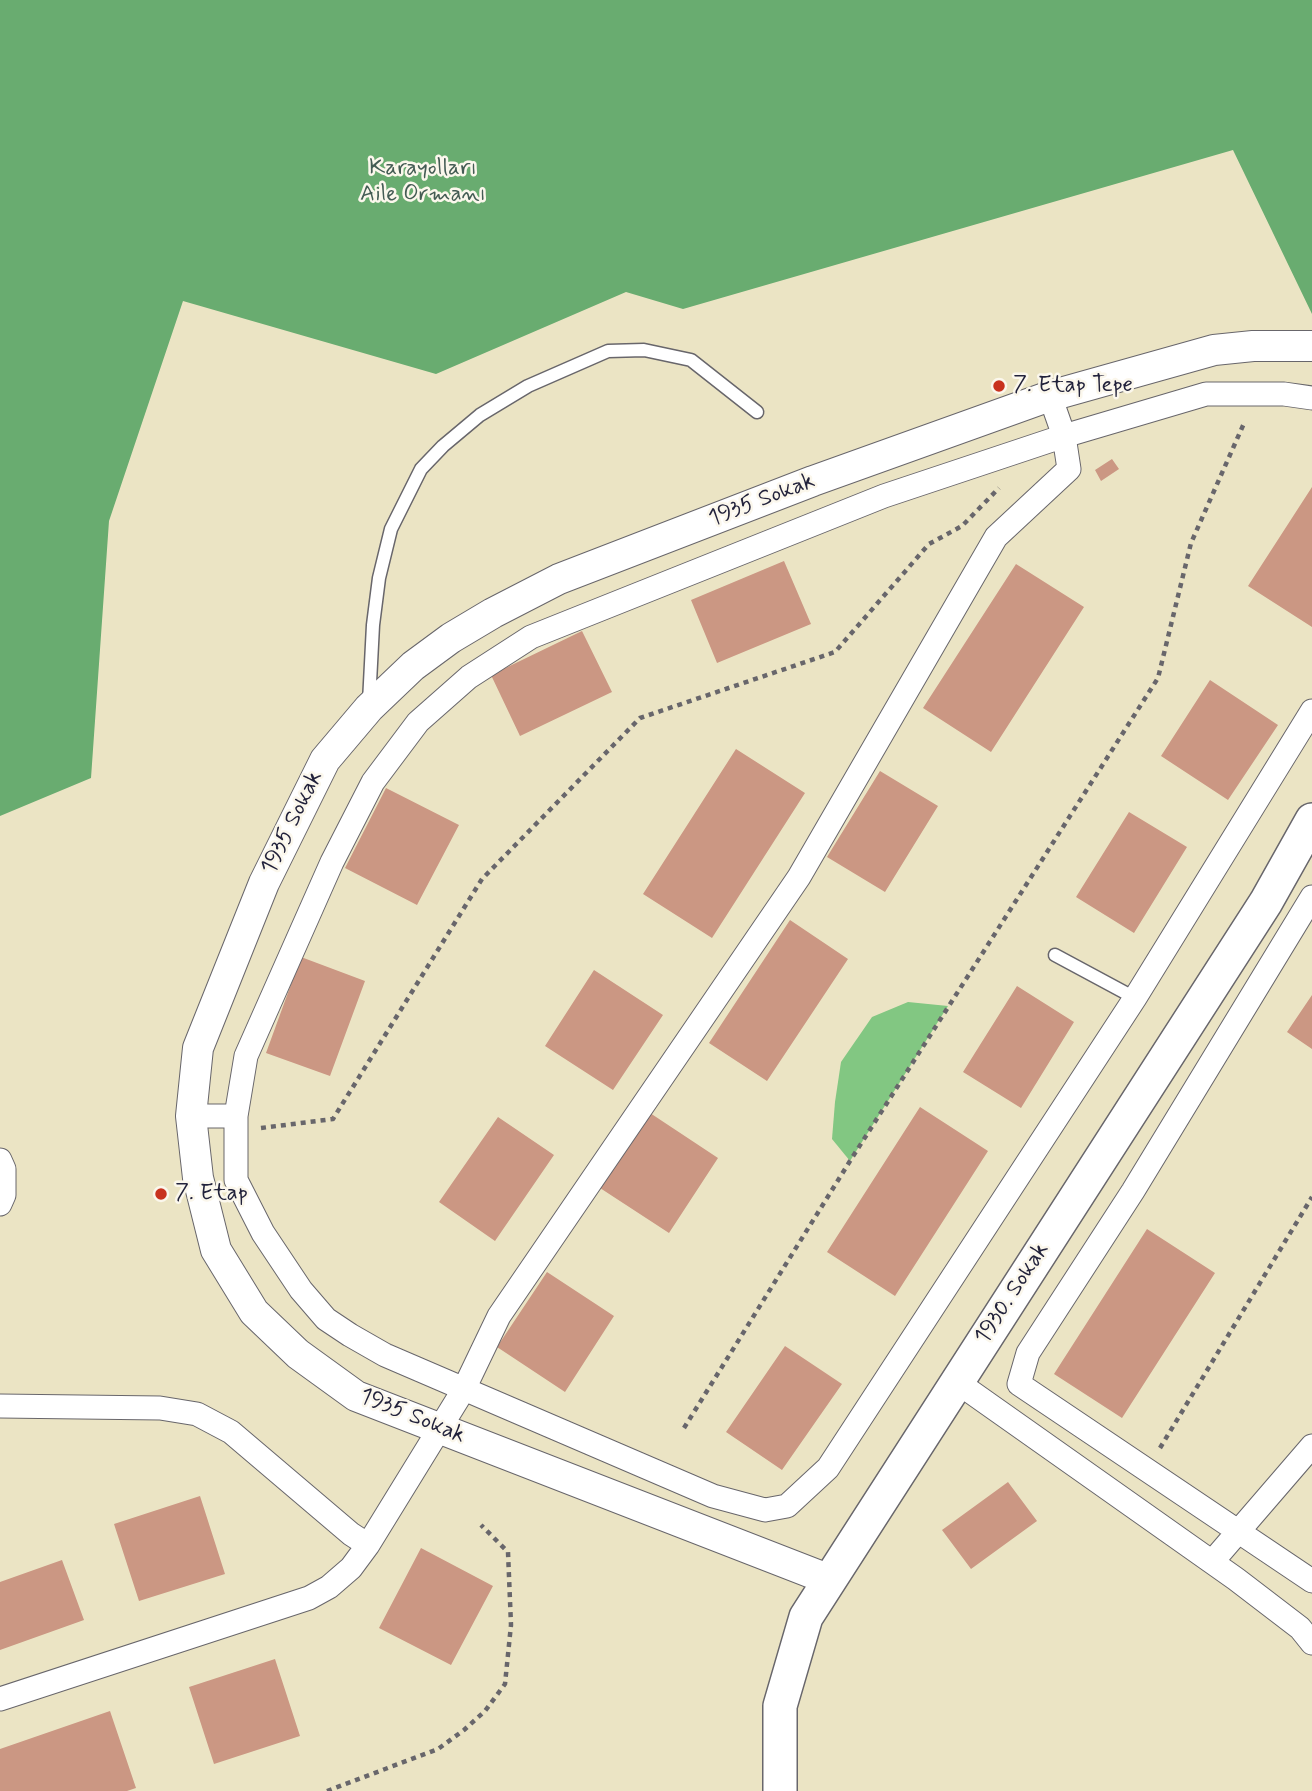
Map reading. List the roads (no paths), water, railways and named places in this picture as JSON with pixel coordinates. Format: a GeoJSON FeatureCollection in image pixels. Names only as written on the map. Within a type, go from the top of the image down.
{"type":"FeatureCollection","features":[{"type":"Feature","properties":{"kind":"main road","name":"1930. Sokak"},"geometry":{"type":"LineString","coordinates":[[780,1791],[780,1706],[806,1617],[1266,902],[1312,820]]}},
{"type":"Feature","properties":{"kind":"street","name":"1935 Sokak"},"geometry":{"type":"LineString","coordinates":[[830,1580],[356,1396],[298,1354],[254,1312],[216,1250],[198,1178],[191,1116],[198,1048],[264,883],[325,760],[369,708],[413,666],[451,638],[559,579],[813,481],[1050,396],[1214,350],[1253,346],[1312,346]]}},
{"type":"Feature","properties":{"kind":"street"},"geometry":{"type":"LineString","coordinates":[[1312,398],[1284,394],[1206,394],[1064,436],[884,496],[531,637],[469,677],[418,722],[373,782],[332,862],[246,1056],[236,1124],[236,1180],[263,1233],[301,1290],[326,1320],[385,1355],[713,1496],[765,1510],[787,1506],[828,1468],[1135,998],[1312,711]]}},
{"type":"Feature","properties":{"kind":"street"},"geometry":{"type":"LineString","coordinates":[[0,1699],[309,1598],[329,1587],[351,1569],[464,1389],[499,1316],[799,877],[996,537],[1069,469],[1064,436],[1050,396]]}},
{"type":"Feature","properties":{"kind":"street"},"geometry":{"type":"LineString","coordinates":[[1312,897],[1133,1191],[1028,1353],[1019,1384],[1312,1581]]}},
{"type":"Feature","properties":{"kind":"street"},"geometry":{"type":"LineString","coordinates":[[191,1116],[236,1124]]}},
{"type":"Feature","properties":{"kind":"street"},"geometry":{"type":"LineString","coordinates":[[0,1160],[4,1169],[4,1195],[0,1204]]}},
{"type":"Feature","properties":{"kind":"street"},"geometry":{"type":"LineString","coordinates":[[957,1382],[1212,1562],[1300,1628],[1312,1643]]}},
{"type":"Feature","properties":{"kind":"street"},"geometry":{"type":"LineString","coordinates":[[0,1406],[160,1408],[197,1414],[231,1432],[351,1534],[368,1545]]}},
{"type":"Feature","properties":{"kind":"street"},"geometry":{"type":"LineString","coordinates":[[1212,1562],[1312,1446]]}},
{"type":"Feature","properties":{"kind":"lane"},"geometry":{"type":"LineString","coordinates":[[369,708],[373,625],[379,578],[391,529],[421,469],[443,446],[481,415],[528,386],[608,351],[644,350],[691,360],[757,412]]}},
{"type":"Feature","properties":{"kind":"lane"},"geometry":{"type":"LineString","coordinates":[[1055,955],[1135,998]]}},
{"type":"Feature","properties":{"kind":"place","name":"7. Etap Tepe"},"geometry":{"type":"Point","coordinates":[999,386]}},
{"type":"Feature","properties":{"kind":"place","name":"7. Etap"},"geometry":{"type":"Point","coordinates":[161,1194]}},
{"type":"Feature","properties":{"kind":"park label","name":"Karayolları Aile Ormanı"},"geometry":{"type":"Point","coordinates":[423,182]}}]}
